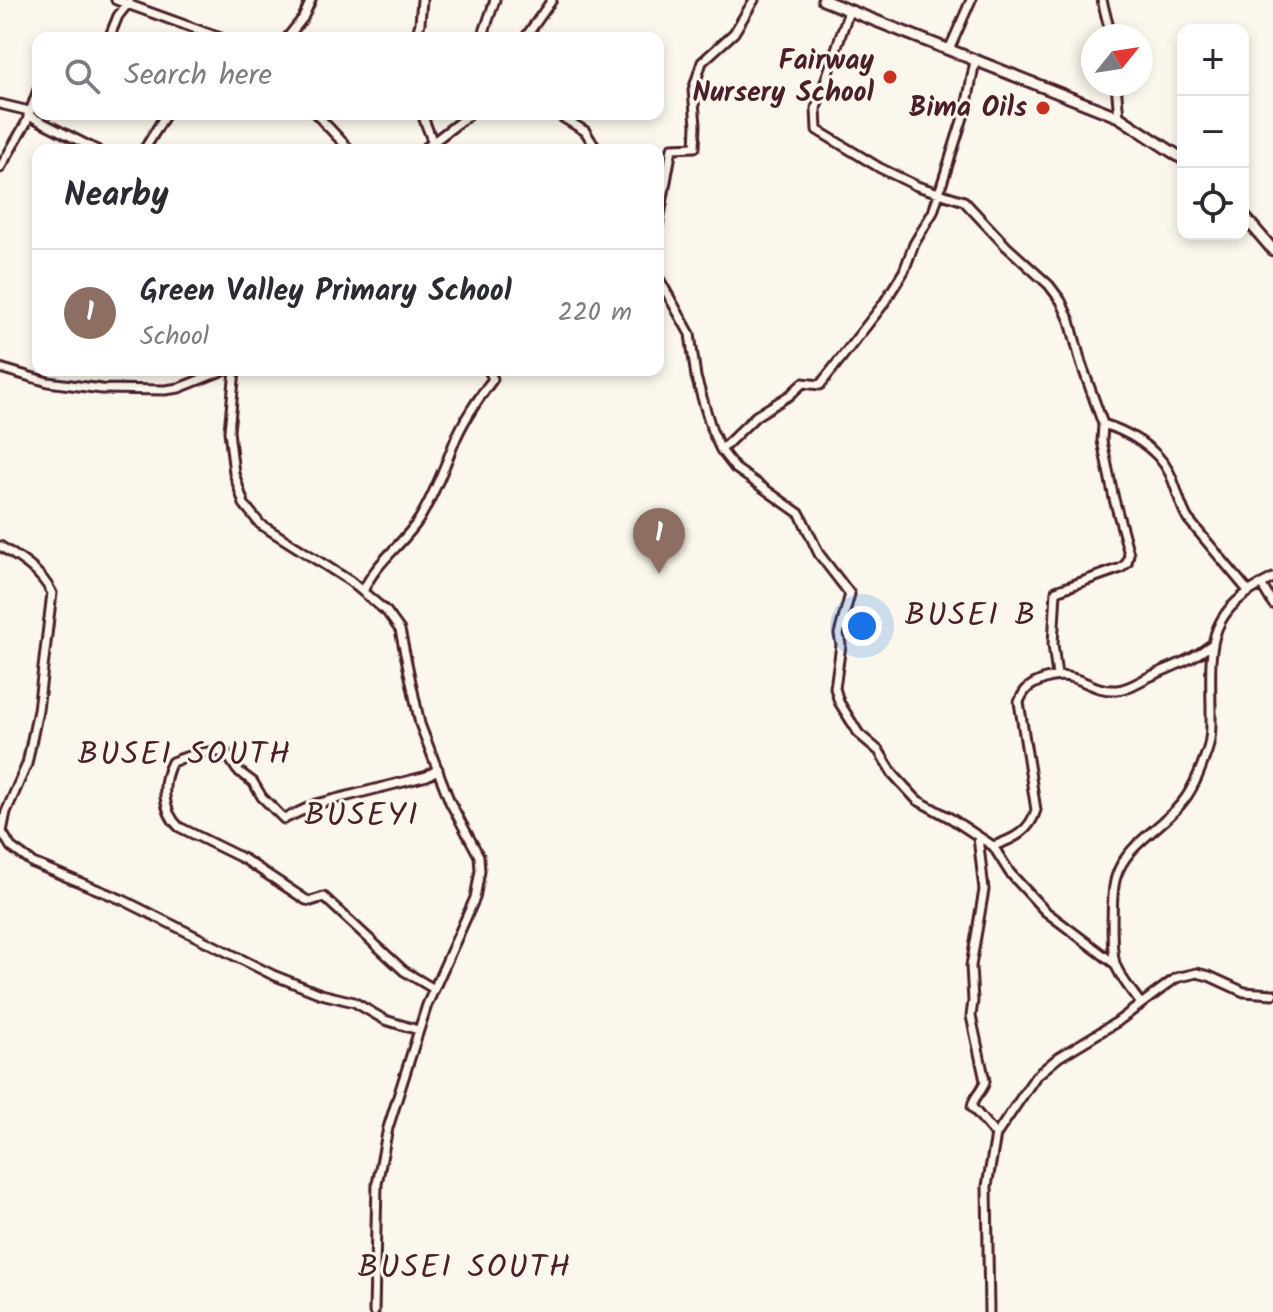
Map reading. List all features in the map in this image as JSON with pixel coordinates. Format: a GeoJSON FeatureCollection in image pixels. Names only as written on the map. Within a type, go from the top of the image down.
{"type":"FeatureCollection","features":[{"type":"Feature","properties":{"kind":"main road"},"geometry":{"type":"LineString","coordinates":[[823,0],[1119,117],[1177,155]]}},
{"type":"Feature","properties":{"kind":"main road"},"geometry":{"type":"LineString","coordinates":[[1249,222],[1273,250]]}},
{"type":"Feature","properties":{"kind":"street"},"geometry":{"type":"LineString","coordinates":[[116,0],[129,2],[201,32]]}},
{"type":"Feature","properties":{"kind":"street"},"geometry":{"type":"LineString","coordinates":[[292,32],[303,18],[311,0]]}},
{"type":"Feature","properties":{"kind":"street"},"geometry":{"type":"LineString","coordinates":[[418,32],[422,0]]}},
{"type":"Feature","properties":{"kind":"street"},"geometry":{"type":"LineString","coordinates":[[484,32],[495,0]]}},
{"type":"Feature","properties":{"kind":"street"},"geometry":{"type":"LineString","coordinates":[[529,32],[552,0]]}},
{"type":"Feature","properties":{"kind":"street"},"geometry":{"type":"LineString","coordinates":[[664,193],[672,148],[695,147],[693,90],[702,62],[734,33],[754,0]]}},
{"type":"Feature","properties":{"kind":"street"},"geometry":{"type":"LineString","coordinates":[[949,50],[971,0]]}},
{"type":"Feature","properties":{"kind":"street"},"geometry":{"type":"LineString","coordinates":[[1102,0],[1108,24]]}},
{"type":"Feature","properties":{"kind":"street"},"geometry":{"type":"LineString","coordinates":[[111,32],[118,16],[129,2]]}},
{"type":"Feature","properties":{"kind":"street"},"geometry":{"type":"LineString","coordinates":[[849,11],[816,108],[817,130],[917,186],[964,201],[1006,246],[1049,285],[1061,301],[1103,424],[1102,441],[1129,554],[1127,563],[1121,568],[1056,591],[1053,644],[1057,676]]}},
{"type":"Feature","properties":{"kind":"street"},"geometry":{"type":"LineString","coordinates":[[721,450],[756,416],[803,383],[820,385],[882,306],[904,271],[940,192],[966,108],[975,61]]}},
{"type":"Feature","properties":{"kind":"street"},"geometry":{"type":"LineString","coordinates":[[1117,96],[1119,117]]}},
{"type":"Feature","properties":{"kind":"street"},"geometry":{"type":"LineString","coordinates":[[0,104],[32,115]]}},
{"type":"Feature","properties":{"kind":"street"},"geometry":{"type":"LineString","coordinates":[[0,168],[32,105]]}},
{"type":"Feature","properties":{"kind":"street"},"geometry":{"type":"LineString","coordinates":[[42,120],[86,144]]}},
{"type":"Feature","properties":{"kind":"street"},"geometry":{"type":"LineString","coordinates":[[148,144],[162,120]]}},
{"type":"Feature","properties":{"kind":"street"},"geometry":{"type":"LineString","coordinates":[[322,120],[344,144]]}},
{"type":"Feature","properties":{"kind":"street"},"geometry":{"type":"LineString","coordinates":[[424,120],[433,143],[462,120]]}},
{"type":"Feature","properties":{"kind":"street"},"geometry":{"type":"LineString","coordinates":[[567,120],[585,131],[593,144]]}},
{"type":"Feature","properties":{"kind":"street"},"geometry":{"type":"LineString","coordinates":[[664,288],[690,334],[696,377],[721,450],[735,468],[800,514],[819,554],[850,594],[839,634],[841,645],[835,688],[853,726],[864,740],[879,751],[893,774],[917,800],[993,846],[1010,873],[1045,911],[1115,964],[1141,1004]]}},
{"type":"Feature","properties":{"kind":"street"},"geometry":{"type":"LineString","coordinates":[[0,368],[48,382],[102,389],[165,390],[179,388],[208,376]]}},
{"type":"Feature","properties":{"kind":"street"},"geometry":{"type":"LineString","coordinates":[[234,376],[229,431],[234,473],[244,504],[260,524],[350,581],[387,612],[400,630],[420,724],[450,802],[479,856],[480,871],[475,898],[418,1030],[388,1128],[377,1184],[374,1312]]}},
{"type":"Feature","properties":{"kind":"street"},"geometry":{"type":"LineString","coordinates":[[363,592],[373,573],[418,521],[442,477],[460,430],[475,402],[493,379],[492,376]]}},
{"type":"Feature","properties":{"kind":"street"},"geometry":{"type":"LineString","coordinates":[[1103,424],[1125,431],[1169,470],[1188,519],[1249,592]]}},
{"type":"Feature","properties":{"kind":"street"},"geometry":{"type":"LineString","coordinates":[[0,546],[26,562],[45,580],[52,593],[38,710],[27,764],[6,812],[2,832],[11,847],[33,863],[123,900],[273,975],[321,994],[354,1002],[385,1020],[418,1030]]}},
{"type":"Feature","properties":{"kind":"street"},"geometry":{"type":"LineString","coordinates":[[1115,964],[1115,878],[1134,848],[1180,806],[1191,790],[1206,755],[1211,737],[1213,634],[1222,617],[1239,598],[1273,578]]}},
{"type":"Feature","properties":{"kind":"street"},"geometry":{"type":"LineString","coordinates":[[1261,584],[1273,604]]}},
{"type":"Feature","properties":{"kind":"street"},"geometry":{"type":"LineString","coordinates":[[993,846],[1009,840],[1032,823],[1036,810],[1019,702],[1024,690],[1057,676],[1077,678],[1115,691],[1129,688],[1193,659],[1211,645]]}},
{"type":"Feature","properties":{"kind":"street"},"geometry":{"type":"LineString","coordinates":[[434,989],[404,971],[324,897],[306,900],[244,859],[179,827],[173,821],[164,798],[165,780],[172,762],[215,751],[226,753],[237,770],[253,782],[262,797],[284,819],[316,804],[427,776],[438,769]]}},
{"type":"Feature","properties":{"kind":"street"},"geometry":{"type":"LineString","coordinates":[[978,837],[984,890],[971,966],[971,1016],[985,1081],[984,1087],[973,1099],[972,1107],[996,1135]]}},
{"type":"Feature","properties":{"kind":"street"},"geometry":{"type":"LineString","coordinates":[[989,1312],[987,1186],[996,1135],[1036,1076],[1176,978],[1197,973],[1244,992],[1273,994]]}},
{"type":"Feature","properties":{"kind":"place","name":"Fairway Nursery School"},"geometry":{"type":"Point","coordinates":[890,77]}},
{"type":"Feature","properties":{"kind":"place","name":"Bima Oils"},"geometry":{"type":"Point","coordinates":[1043,108]}},
{"type":"Feature","properties":{"kind":"place","name":"Green Valley Primary School"},"geometry":{"type":"Point","coordinates":[659,574]}},
{"type":"Feature","properties":{"kind":"district","name":"BUSEI B"},"geometry":{"type":"Point","coordinates":[971,616]}},
{"type":"Feature","properties":{"kind":"district","name":"BUSEI SOUTH"},"geometry":{"type":"Point","coordinates":[185,755]}},
{"type":"Feature","properties":{"kind":"district","name":"BUSEYI"},"geometry":{"type":"Point","coordinates":[362,816]}},
{"type":"Feature","properties":{"kind":"district","name":"BUSEI SOUTH"},"geometry":{"type":"Point","coordinates":[465,1268]}}]}
